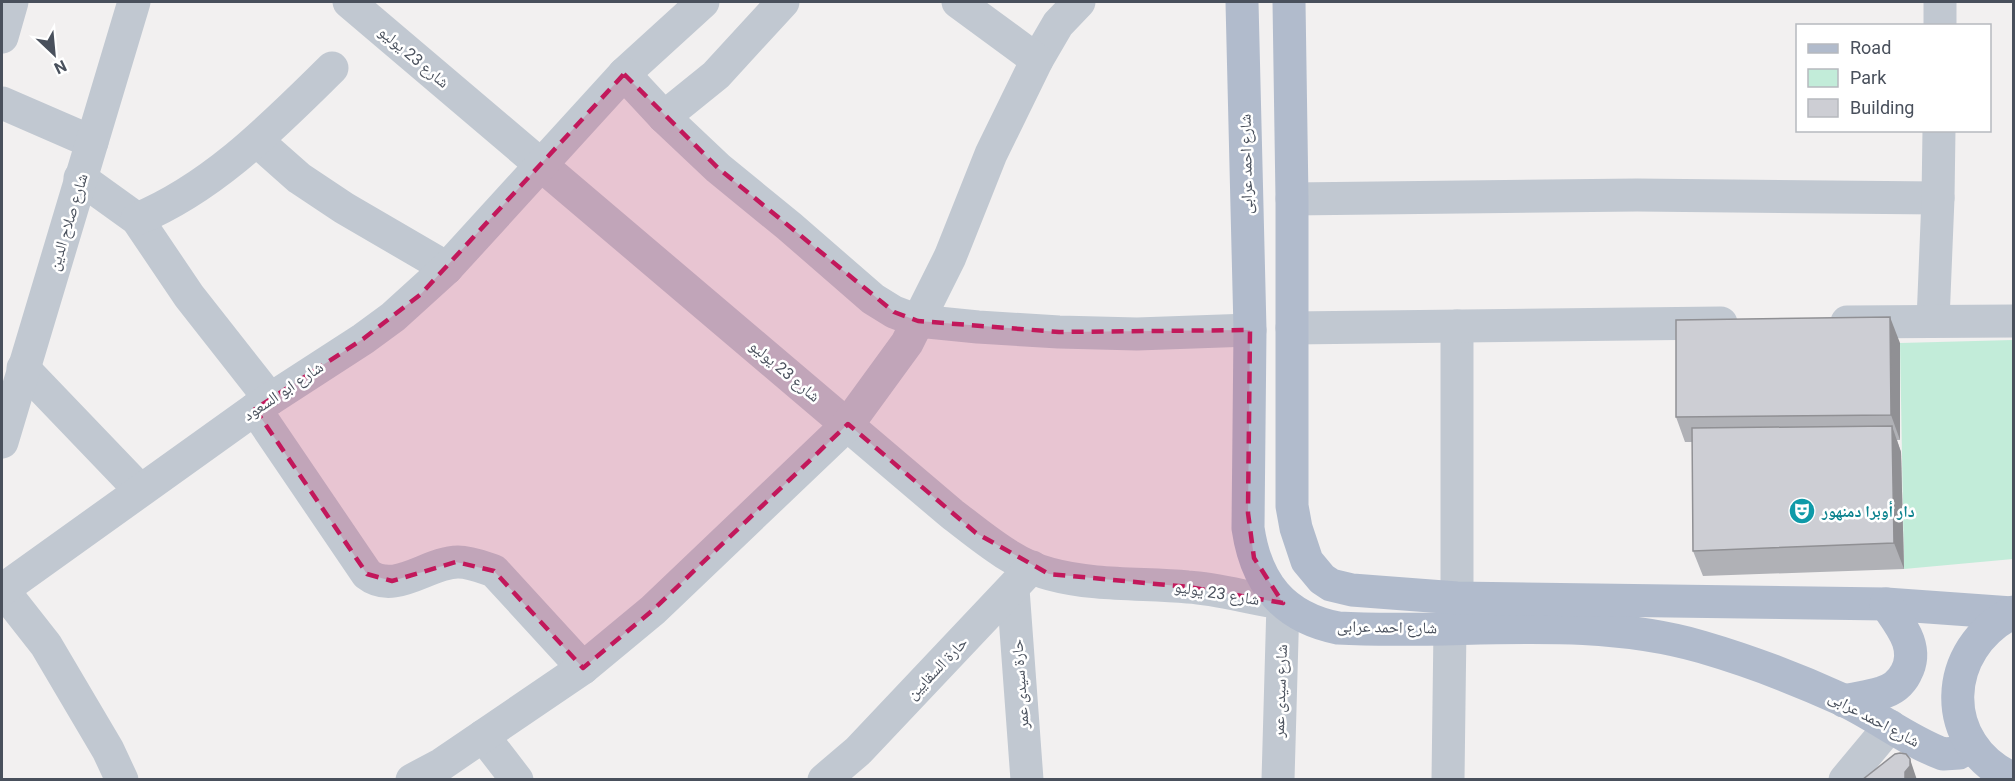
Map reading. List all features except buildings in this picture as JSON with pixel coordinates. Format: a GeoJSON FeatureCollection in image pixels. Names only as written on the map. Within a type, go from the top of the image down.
{"type":"FeatureCollection","features":[{"type":"Feature","properties":{"kind":"main road","name":"شارع احمد عرابى"},"geometry":{"type":"LineString","coordinates":[[1242,2],[1250,330],[1248,528],[1252,551],[1260,573],[1283,603],[1309,620],[1338,628],[1454,613],[1886,604],[2013,612]]}},
{"type":"Feature","properties":{"kind":"main road","name":"شارع احمد عرابى"},"geometry":{"type":"LineString","coordinates":[[1289,2],[1292,199],[1292,506],[1296,528],[1307,561],[1322,579],[1341,588],[1454,613],[1634,633],[1700,646],[1763,667],[1844,701],[1943,754],[1959,753],[1980,761]]}},
{"type":"Feature","properties":{"kind":"main road"},"geometry":{"type":"LineString","coordinates":[[1844,701],[1882,693],[1894,688],[1904,678],[1910,666],[1912,654],[1910,642],[1886,604]]}},
{"type":"Feature","properties":{"kind":"main road"},"geometry":{"type":"LineString","coordinates":[[2013,612],[1990,626],[1972,645],[1961,668],[1957,694],[1960,720],[1980,761],[2013,779]]}},
{"type":"Feature","properties":{"kind":"street"},"geometry":{"type":"LineString","coordinates":[[2,37],[12,2]]}},
{"type":"Feature","properties":{"kind":"street","name":"شارع صلاح الدين"},"geometry":{"type":"LineString","coordinates":[[2,442],[134,2]]}},
{"type":"Feature","properties":{"kind":"street","name":"شارع 23 يوليو"},"geometry":{"type":"LineString","coordinates":[[349,2],[968,527],[1000,550],[1022,578],[1049,574],[1076,579],[1189,587],[1283,603]]}},
{"type":"Feature","properties":{"kind":"street","name":"شارع ابو السعود"},"geometry":{"type":"LineString","coordinates":[[2,590],[263,404],[385,323],[421,294],[624,74],[703,2]]}},
{"type":"Feature","properties":{"kind":"street"},"geometry":{"type":"LineString","coordinates":[[663,117],[716,75],[783,2]]}},
{"type":"Feature","properties":{"kind":"street"},"geometry":{"type":"LineString","coordinates":[[958,2],[1038,60]]}},
{"type":"Feature","properties":{"kind":"street"},"geometry":{"type":"LineString","coordinates":[[412,780],[442,764],[583,668],[653,610],[848,424],[907,343],[950,257],[991,154],[1038,60],[1058,24],[1079,2]]}},
{"type":"Feature","properties":{"kind":"street"},"geometry":{"type":"LineString","coordinates":[[1940,2],[1940,24]]}},
{"type":"Feature","properties":{"kind":"street"},"geometry":{"type":"LineString","coordinates":[[137,219],[174,201],[257,141],[332,68]]}},
{"type":"Feature","properties":{"kind":"street"},"geometry":{"type":"LineString","coordinates":[[624,74],[663,117],[718,168],[873,299],[894,312],[918,321],[1070,332],[1137,334],[1250,330]]}},
{"type":"Feature","properties":{"kind":"street"},"geometry":{"type":"LineString","coordinates":[[2,103],[92,142]]}},
{"type":"Feature","properties":{"kind":"street"},"geometry":{"type":"LineString","coordinates":[[1933,321],[1939,132]]}},
{"type":"Feature","properties":{"kind":"street"},"geometry":{"type":"LineString","coordinates":[[257,141],[299,178],[447,268]]}},
{"type":"Feature","properties":{"kind":"street"},"geometry":{"type":"LineString","coordinates":[[80,178],[137,219],[263,404],[367,574],[374,579],[393,581],[456,562],[476,564],[494,572],[583,668]]}},
{"type":"Feature","properties":{"kind":"street"},"geometry":{"type":"LineString","coordinates":[[1292,199],[1638,195],[1938,198]]}},
{"type":"Feature","properties":{"kind":"street"},"geometry":{"type":"LineString","coordinates":[[1814,322],[2013,321]]}},
{"type":"Feature","properties":{"kind":"street"},"geometry":{"type":"LineString","coordinates":[[1292,328],[1754,323]]}},
{"type":"Feature","properties":{"kind":"street"},"geometry":{"type":"LineString","coordinates":[[1448,780],[1454,613],[1457,326]]}},
{"type":"Feature","properties":{"kind":"street"},"geometry":{"type":"LineString","coordinates":[[23,368],[140,490]]}},
{"type":"Feature","properties":{"kind":"street","name":"حارة السقايين"},"geometry":{"type":"LineString","coordinates":[[839,776],[1022,578]]}},
{"type":"Feature","properties":{"kind":"street","name":"حارة سيدى عمر"},"geometry":{"type":"LineString","coordinates":[[1022,578],[1027,780]]}},
{"type":"Feature","properties":{"kind":"street"},"geometry":{"type":"LineString","coordinates":[[2,590],[46,645],[108,750],[122,780]]}},
{"type":"Feature","properties":{"kind":"street","name":"شارع سيدى عمر"},"geometry":{"type":"LineString","coordinates":[[1278,780],[1283,603]]}},
{"type":"Feature","properties":{"kind":"street"},"geometry":{"type":"LineString","coordinates":[[1845,780],[1890,726]]}},
{"type":"Feature","properties":{"kind":"street"},"geometry":{"type":"LineString","coordinates":[[483,736],[517,780]]}},
{"type":"Feature","properties":{"kind":"highlighted area"},"geometry":{"type":"Polygon","coordinates":[[[624,74],[718,168],[894,312],[918,321],[1059,332],[1250,330],[1248,513],[1254,558],[1283,603],[1189,587],[1049,574],[976,533],[848,424],[653,610],[583,668],[494,571],[456,562],[392,581],[367,574],[255,409],[363,339],[421,294],[624,74]]]}},
{"type":"Feature","properties":{"kind":"green space"},"geometry":{"type":"Polygon","coordinates":[[[2013,340],[2013,559],[1904,569],[1900,343],[2013,340]]]}},
{"type":"Feature","properties":{"kind":"place","name":"دار أوبرا دمنهور"},"geometry":{"type":"Point","coordinates":[1802,511]}}]}
